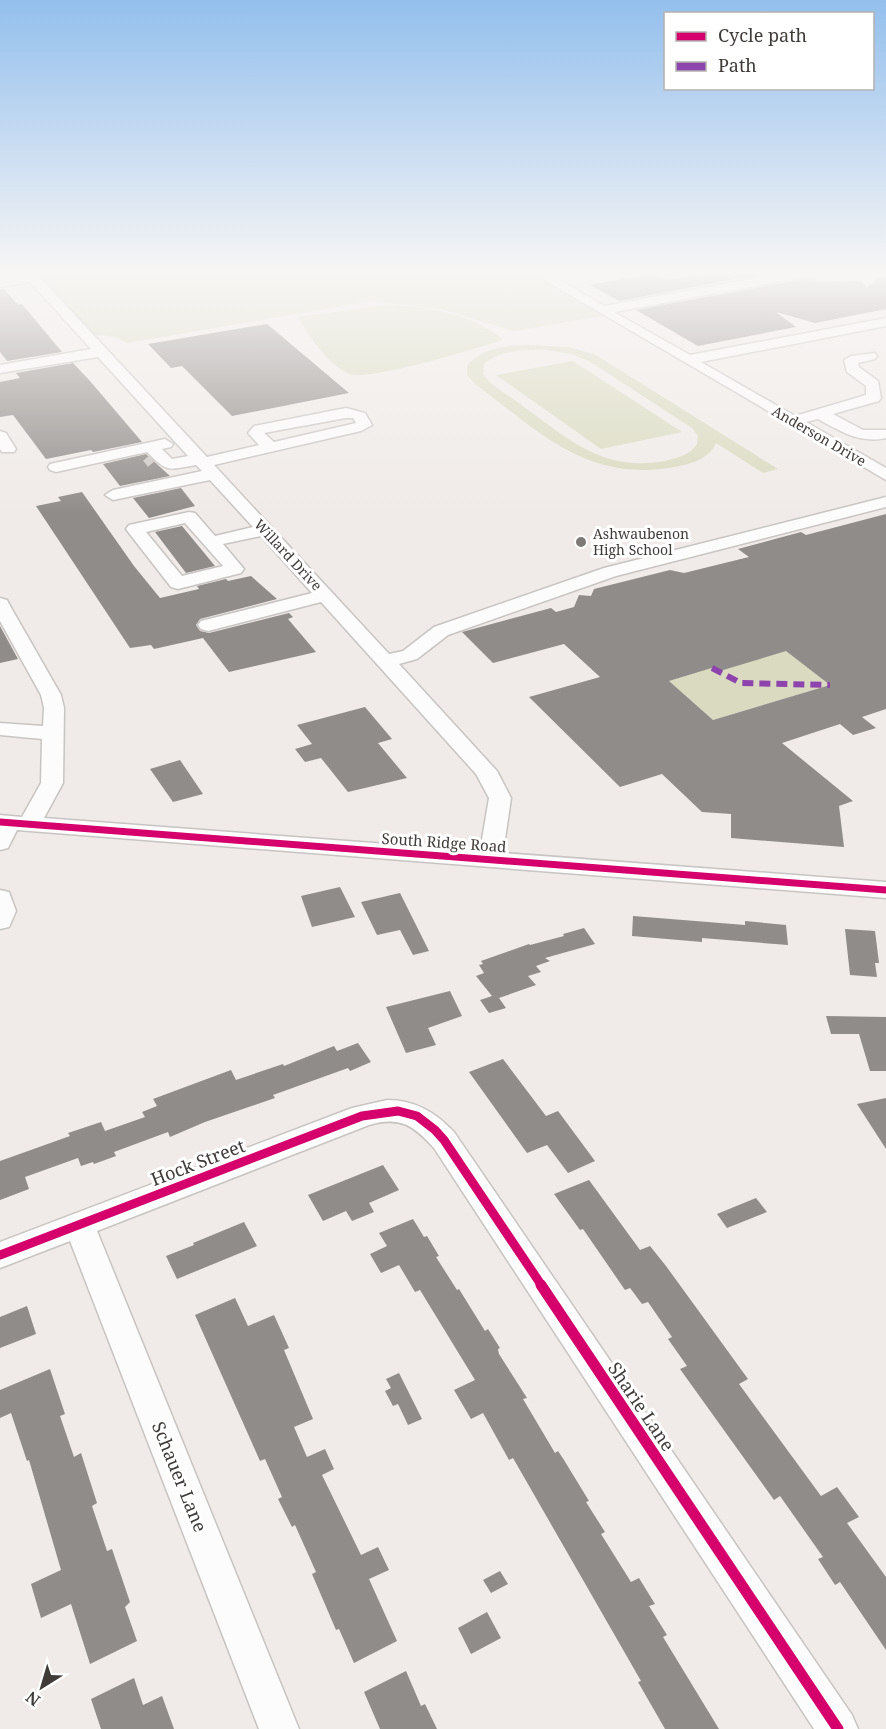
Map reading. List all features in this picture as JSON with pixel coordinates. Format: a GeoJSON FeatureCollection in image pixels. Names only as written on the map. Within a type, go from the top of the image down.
{"type":"FeatureCollection","features":[{"type":"Feature","properties":{"kind":"street"},"geometry":{"type":"LineString","coordinates":[[0,369],[101,352]]}},
{"type":"Feature","properties":{"kind":"street","name":"Willard Drive"},"geometry":{"type":"LineString","coordinates":[[101,352],[486,771],[500,798],[490,860]]}},
{"type":"Feature","properties":{"kind":"street","name":"Anderson Drive"},"geometry":{"type":"LineString","coordinates":[[674,352],[886,475]]}},
{"type":"Feature","properties":{"kind":"street"},"geometry":{"type":"LineString","coordinates":[[688,360],[730,352]]}},
{"type":"Feature","properties":{"kind":"street"},"geometry":{"type":"LineString","coordinates":[[862,352],[874,359],[851,360],[852,369],[880,392]]}},
{"type":"Feature","properties":{"kind":"street"},"geometry":{"type":"LineString","coordinates":[[793,421],[880,392]]}},
{"type":"Feature","properties":{"kind":"street"},"geometry":{"type":"LineString","coordinates":[[113,495],[269,446],[356,428],[363,425],[362,418],[358,414],[346,412],[259,429],[256,434],[269,446]]}},
{"type":"Feature","properties":{"kind":"street"},"geometry":{"type":"LineString","coordinates":[[819,413],[859,435],[876,437],[884,434]]}},
{"type":"Feature","properties":{"kind":"street"},"geometry":{"type":"LineString","coordinates":[[157,459],[182,441]]}},
{"type":"Feature","properties":{"kind":"street"},"geometry":{"type":"LineString","coordinates":[[56,467],[157,459],[205,465]]}},
{"type":"Feature","properties":{"kind":"street"},"geometry":{"type":"LineString","coordinates":[[385,661],[410,655],[441,631],[610,572],[886,502]]}},
{"type":"Feature","properties":{"kind":"street"},"geometry":{"type":"LineString","coordinates":[[189,517],[210,542],[235,569],[178,583],[135,529],[189,517]]}},
{"type":"Feature","properties":{"kind":"street"},"geometry":{"type":"LineString","coordinates":[[210,542],[265,530]]}},
{"type":"Feature","properties":{"kind":"street"},"geometry":{"type":"LineString","coordinates":[[208,625],[326,595]]}},
{"type":"Feature","properties":{"kind":"street"},"geometry":{"type":"LineString","coordinates":[[0,604],[51,695],[54,708],[52,783],[9,828]]}},
{"type":"Feature","properties":{"kind":"street"},"geometry":{"type":"LineString","coordinates":[[0,729],[53,733]]}},
{"type":"Feature","properties":{"kind":"street","name":"South Ridge Road"},"geometry":{"type":"LineString","coordinates":[[9,828],[490,860],[886,890]]}},
{"type":"Feature","properties":{"kind":"street"},"geometry":{"type":"LineString","coordinates":[[0,898],[4,911],[0,921]]}},
{"type":"Feature","properties":{"kind":"street","name":"Hock Street"},"geometry":{"type":"LineString","coordinates":[[0,1255],[362,1116],[381,1110],[396,1109],[408,1112]]}},
{"type":"Feature","properties":{"kind":"street","name":"Sharie Lane"},"geometry":{"type":"LineString","coordinates":[[408,1112],[434,1128],[444,1140],[838,1729]]}},
{"type":"Feature","properties":{"kind":"street","name":"Schauer Lane"},"geometry":{"type":"LineString","coordinates":[[78,1225],[279,1729]]}},
{"type":"Feature","properties":{"kind":"green space"},"geometry":{"type":"Polygon","coordinates":[[[322,352],[464,352],[401,368],[362,375],[350,374],[327,358],[322,352]]]}},
{"type":"Feature","properties":{"kind":"green space"},"geometry":{"type":"Polygon","coordinates":[[[485,352],[512,352],[490,359],[484,364],[483,374],[496,387],[572,441],[605,457],[623,462],[665,461],[679,457],[694,448],[698,436],[692,428],[589,361],[557,352],[585,352],[596,355],[778,469],[763,473],[716,443],[704,457],[675,467],[644,470],[615,468],[590,460],[543,436],[475,384],[467,375],[467,367],[485,352]]]}},
{"type":"Feature","properties":{"kind":"green space"},"geometry":{"type":"Polygon","coordinates":[[[573,361],[682,432],[601,449],[496,375],[573,361]]]}},
{"type":"Feature","properties":{"kind":"green space"},"geometry":{"type":"Polygon","coordinates":[[[783,648],[830,685],[713,720],[669,681],[714,667],[720,671],[783,648]]]}},
{"type":"Feature","properties":{"kind":"building"},"geometry":{"type":"Polygon","coordinates":[[[0,352],[62,352],[62,352],[7,361],[0,352]]]}},
{"type":"Feature","properties":{"kind":"building"},"geometry":{"type":"Polygon","coordinates":[[[155,352],[300,352],[349,393],[232,416],[182,366],[171,368],[155,352]]]}},
{"type":"Feature","properties":{"kind":"building"},"geometry":{"type":"Polygon","coordinates":[[[73,363],[142,442],[46,459],[13,415],[0,417],[0,382],[20,378],[16,373],[73,363]]]}},
{"type":"Feature","properties":{"kind":"building"},"geometry":{"type":"Polygon","coordinates":[[[146,454],[170,476],[120,486],[103,464],[146,454]]]}},
{"type":"Feature","properties":{"kind":"building"},"geometry":{"type":"Polygon","coordinates":[[[181,488],[195,506],[149,518],[133,498],[181,488]]]}},
{"type":"Feature","properties":{"kind":"building"},"geometry":{"type":"Polygon","coordinates":[[[82,492],[134,566],[160,598],[199,589],[197,586],[251,576],[277,599],[200,619],[196,625],[200,631],[209,633],[289,613],[293,617],[288,619],[316,652],[229,672],[203,638],[154,649],[151,645],[130,648],[36,506],[61,501],[58,497],[82,492]]]}},
{"type":"Feature","properties":{"kind":"building","name":"Ashwaubenon High School"},"geometry":{"type":"Polygon","coordinates":[[[886,514],[886,709],[862,717],[876,728],[853,735],[840,724],[782,743],[853,801],[839,806],[844,847],[731,838],[731,814],[702,812],[662,774],[620,787],[529,697],[600,677],[564,644],[493,663],[462,632],[551,608],[556,612],[574,607],[579,595],[591,596],[594,589],[670,570],[684,573],[749,557],[738,549],[801,532],[806,535],[886,514]],[[786,651],[720,671],[715,667],[669,681],[713,720],[830,685],[786,651]]]}},
{"type":"Feature","properties":{"kind":"building"},"geometry":{"type":"Polygon","coordinates":[[[182,526],[215,566],[186,573],[155,532],[182,526]]]}},
{"type":"Feature","properties":{"kind":"building"},"geometry":{"type":"Polygon","coordinates":[[[0,626],[18,659],[0,663],[0,626]]]}},
{"type":"Feature","properties":{"kind":"building"},"geometry":{"type":"Polygon","coordinates":[[[365,707],[392,739],[378,743],[407,778],[348,792],[321,758],[305,762],[295,749],[312,744],[297,725],[365,707]]]}},
{"type":"Feature","properties":{"kind":"building"},"geometry":{"type":"Polygon","coordinates":[[[180,760],[203,794],[173,802],[150,769],[180,760]]]}},
{"type":"Feature","properties":{"kind":"building"},"geometry":{"type":"Polygon","coordinates":[[[340,887],[355,917],[312,927],[301,896],[340,887]]]}},
{"type":"Feature","properties":{"kind":"building"},"geometry":{"type":"Polygon","coordinates":[[[400,893],[429,951],[413,955],[400,930],[377,935],[361,902],[400,893]]]}},
{"type":"Feature","properties":{"kind":"building"},"geometry":{"type":"Polygon","coordinates":[[[633,916],[745,925],[745,921],[786,925],[788,945],[702,938],[702,942],[632,936],[633,916]]]}},
{"type":"Feature","properties":{"kind":"building"},"geometry":{"type":"Polygon","coordinates":[[[584,928],[595,944],[545,958],[550,961],[536,966],[541,972],[528,976],[536,985],[499,998],[506,1008],[489,1013],[480,1000],[492,996],[476,976],[484,973],[479,965],[483,964],[481,961],[584,928]]]}},
{"type":"Feature","properties":{"kind":"building"},"geometry":{"type":"Polygon","coordinates":[[[845,929],[875,931],[879,963],[875,963],[877,977],[850,975],[845,929]]]}},
{"type":"Feature","properties":{"kind":"building"},"geometry":{"type":"Polygon","coordinates":[[[450,991],[462,1016],[428,1028],[436,1045],[406,1053],[386,1007],[450,991]]]}},
{"type":"Feature","properties":{"kind":"building"},"geometry":{"type":"Polygon","coordinates":[[[826,1016],[886,1017],[886,1071],[870,1071],[859,1034],[831,1034],[826,1016]]]}},
{"type":"Feature","properties":{"kind":"building"},"geometry":{"type":"Polygon","coordinates":[[[358,1043],[371,1062],[350,1071],[348,1068],[273,1095],[275,1098],[205,1122],[170,1137],[168,1132],[114,1152],[116,1156],[94,1164],[93,1162],[81,1166],[78,1158],[25,1177],[29,1189],[0,1200],[0,1161],[70,1136],[68,1133],[101,1122],[105,1131],[145,1117],[142,1112],[157,1106],[153,1099],[231,1070],[236,1080],[283,1064],[284,1066],[334,1046],[337,1051],[358,1043]]]}},
{"type":"Feature","properties":{"kind":"building"},"geometry":{"type":"Polygon","coordinates":[[[503,1059],[546,1116],[558,1111],[595,1161],[568,1173],[547,1145],[527,1153],[469,1072],[503,1059]]]}},
{"type":"Feature","properties":{"kind":"building"},"geometry":{"type":"Polygon","coordinates":[[[886,1098],[886,1149],[857,1104],[886,1098]]]}},
{"type":"Feature","properties":{"kind":"building"},"geometry":{"type":"Polygon","coordinates":[[[383,1165],[399,1190],[369,1203],[374,1212],[352,1221],[346,1211],[323,1221],[308,1195],[383,1165]]]}},
{"type":"Feature","properties":{"kind":"building"},"geometry":{"type":"Polygon","coordinates":[[[589,1180],[640,1250],[650,1246],[666,1266],[748,1379],[739,1384],[821,1496],[837,1487],[859,1517],[847,1523],[886,1577],[886,1650],[840,1582],[835,1585],[818,1559],[823,1557],[780,1496],[774,1500],[680,1369],[687,1366],[668,1339],[672,1337],[648,1302],[642,1304],[630,1288],[625,1290],[583,1229],[580,1230],[554,1194],[589,1180]]]}},
{"type":"Feature","properties":{"kind":"building"},"geometry":{"type":"Polygon","coordinates":[[[756,1198],[767,1212],[727,1228],[717,1214],[756,1198]]]}},
{"type":"Feature","properties":{"kind":"building"},"geometry":{"type":"Polygon","coordinates":[[[413,1219],[424,1237],[427,1236],[439,1256],[436,1257],[457,1290],[459,1289],[485,1331],[488,1329],[500,1348],[498,1349],[499,1354],[527,1398],[523,1399],[555,1453],[558,1451],[589,1501],[586,1502],[605,1532],[601,1534],[631,1582],[639,1578],[655,1604],[649,1606],[667,1635],[663,1637],[719,1729],[665,1729],[638,1682],[641,1681],[513,1458],[509,1460],[483,1413],[471,1419],[454,1390],[475,1380],[420,1290],[415,1292],[399,1265],[381,1273],[370,1254],[387,1246],[379,1233],[413,1219]]]}},
{"type":"Feature","properties":{"kind":"building"},"geometry":{"type":"Polygon","coordinates":[[[244,1222],[257,1246],[177,1279],[166,1256],[244,1222]]]}},
{"type":"Feature","properties":{"kind":"building"},"geometry":{"type":"Polygon","coordinates":[[[235,1298],[248,1326],[274,1315],[289,1348],[284,1350],[313,1419],[294,1427],[307,1457],[325,1449],[334,1469],[322,1475],[361,1555],[378,1547],[389,1570],[369,1579],[397,1641],[354,1663],[339,1629],[336,1630],[312,1574],[316,1572],[295,1525],[292,1527],[278,1499],[282,1497],[265,1459],[260,1461],[195,1315],[235,1298]]]}},
{"type":"Feature","properties":{"kind":"building"},"geometry":{"type":"Polygon","coordinates":[[[27,1306],[36,1334],[0,1348],[0,1317],[27,1306]]]}},
{"type":"Feature","properties":{"kind":"building"},"geometry":{"type":"Polygon","coordinates":[[[50,1369],[65,1414],[60,1416],[74,1457],[81,1453],[97,1503],[92,1506],[107,1551],[112,1549],[130,1602],[125,1607],[137,1641],[90,1664],[71,1604],[41,1618],[31,1584],[61,1570],[29,1460],[27,1461],[11,1413],[0,1418],[0,1390],[50,1369]]]}},
{"type":"Feature","properties":{"kind":"building"},"geometry":{"type":"Polygon","coordinates":[[[399,1373],[422,1419],[408,1425],[398,1404],[393,1406],[385,1391],[391,1388],[386,1379],[399,1373]]]}},
{"type":"Feature","properties":{"kind":"building"},"geometry":{"type":"Polygon","coordinates":[[[500,1571],[508,1584],[491,1593],[483,1580],[500,1571]]]}},
{"type":"Feature","properties":{"kind":"building"},"geometry":{"type":"Polygon","coordinates":[[[487,1612],[501,1638],[471,1654],[458,1628],[487,1612]]]}},
{"type":"Feature","properties":{"kind":"building"},"geometry":{"type":"Polygon","coordinates":[[[406,1671],[421,1706],[425,1704],[437,1729],[380,1729],[364,1692],[406,1671]]]}},
{"type":"Feature","properties":{"kind":"building"},"geometry":{"type":"Polygon","coordinates":[[[134,1678],[143,1705],[162,1696],[174,1729],[101,1729],[91,1699],[134,1678]]]}},
{"type":"Feature","properties":{"kind":"tunnel"},"geometry":{"type":"LineString","coordinates":[[150,455],[155,461]]}},
{"type":"Feature","properties":{"kind":"marked path"},"geometry":{"type":"LineString","coordinates":[[712,668],[729,679],[741,683],[830,685]]}},
{"type":"Feature","properties":{"kind":"cycle path"},"geometry":{"type":"LineString","coordinates":[[0,822],[886,890]]}},
{"type":"Feature","properties":{"kind":"cycle path"},"geometry":{"type":"LineString","coordinates":[[0,1255],[362,1116],[387,1111],[398,1111],[417,1116],[444,1140],[838,1729]]}},
{"type":"Feature","properties":{"kind":"place","name":"Ashwaubenon High School"},"geometry":{"type":"Point","coordinates":[581,542]}}]}
